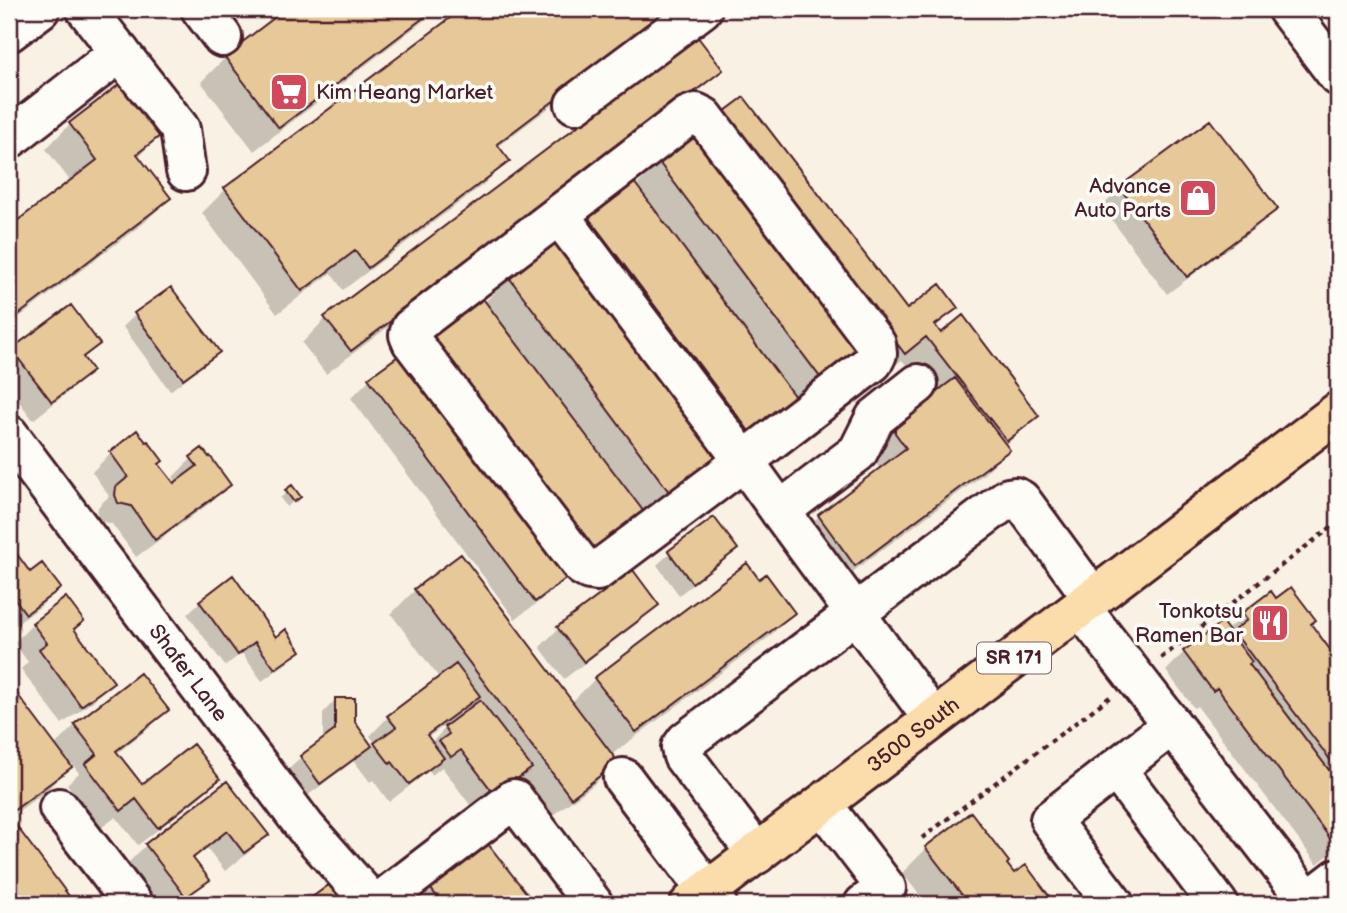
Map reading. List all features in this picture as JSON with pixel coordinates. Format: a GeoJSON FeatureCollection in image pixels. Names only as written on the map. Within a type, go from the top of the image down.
{"type":"FeatureCollection","features":[{"type":"Feature","properties":{"kind":"main road","name":"3500 South"},"geometry":{"type":"LineString","coordinates":[[705,900],[757,854],[1338,412]]}},
{"type":"Feature","properties":{"kind":"street"},"geometry":{"type":"LineString","coordinates":[[9,32],[40,9]]}},
{"type":"Feature","properties":{"kind":"street"},"geometry":{"type":"LineString","coordinates":[[86,9],[180,129],[186,171]]}},
{"type":"Feature","properties":{"kind":"street"},"geometry":{"type":"LineString","coordinates":[[575,104],[702,9]]}},
{"type":"Feature","properties":{"kind":"street"},"geometry":{"type":"LineString","coordinates":[[1287,9],[1338,76]]}},
{"type":"Feature","properties":{"kind":"street"},"geometry":{"type":"LineString","coordinates":[[9,139],[120,52]]}},
{"type":"Feature","properties":{"kind":"street"},"geometry":{"type":"LineString","coordinates":[[696,113],[704,117],[876,344],[877,354],[873,362],[744,461],[597,571],[589,570],[582,566],[412,342],[409,335],[411,328],[688,116],[696,113]]}},
{"type":"Feature","properties":{"kind":"street"},"geometry":{"type":"LineString","coordinates":[[559,215],[933,719]]}},
{"type":"Feature","properties":{"kind":"street"},"geometry":{"type":"LineString","coordinates":[[780,511],[858,452],[875,418],[918,384]]}},
{"type":"Feature","properties":{"kind":"street","name":"Shafer Lane"},"geometry":{"type":"LineString","coordinates":[[9,435],[305,827],[375,904]]}},
{"type":"Feature","properties":{"kind":"street"},"geometry":{"type":"LineString","coordinates":[[757,854],[683,756],[681,748],[686,741],[1008,498],[1015,497],[1021,500],[1087,603],[1172,725],[1306,903],[1338,878]]}},
{"type":"Feature","properties":{"kind":"street"},"geometry":{"type":"LineString","coordinates":[[1115,904],[1050,820],[1172,725]]}},
{"type":"Feature","properties":{"kind":"street"},"geometry":{"type":"LineString","coordinates":[[1116,769],[1219,904]]}},
{"type":"Feature","properties":{"kind":"street"},"geometry":{"type":"LineString","coordinates":[[623,778],[705,900]]}},
{"type":"Feature","properties":{"kind":"street"},"geometry":{"type":"LineString","coordinates":[[375,904],[514,799],[593,904]]}},
{"type":"Feature","properties":{"kind":"street"},"geometry":{"type":"LineString","coordinates":[[822,804],[886,888],[864,904]]}},
{"type":"Feature","properties":{"kind":"street"},"geometry":{"type":"LineString","coordinates":[[59,808],[133,904]]}},
{"type":"Feature","properties":{"kind":"path"},"geometry":{"type":"LineString","coordinates":[[1155,663],[1338,522]]}},
{"type":"Feature","properties":{"kind":"path"},"geometry":{"type":"LineString","coordinates":[[922,838],[1109,697]]}},
{"type":"Feature","properties":{"kind":"building","name":"Kim Heang Market"},"geometry":{"type":"Polygon","coordinates":[[[286,9],[435,9],[279,128],[224,56],[286,9]]]}},
{"type":"Feature","properties":{"kind":"building"},"geometry":{"type":"Polygon","coordinates":[[[462,9],[675,9],[497,144],[510,161],[368,268],[355,251],[302,291],[224,188],[462,9]]]}},
{"type":"Feature","properties":{"kind":"building"},"geometry":{"type":"Polygon","coordinates":[[[697,36],[723,70],[351,351],[324,317],[697,36]]]}},
{"type":"Feature","properties":{"kind":"building"},"geometry":{"type":"Polygon","coordinates":[[[125,80],[165,132],[137,154],[171,198],[9,322],[9,227],[97,160],[69,123],[125,80]]]}},
{"type":"Feature","properties":{"kind":"building"},"geometry":{"type":"Polygon","coordinates":[[[744,97],[907,309],[940,284],[958,308],[935,325],[941,333],[963,315],[1039,416],[1007,441],[926,337],[905,354],[721,114],[744,97]]]}},
{"type":"Feature","properties":{"kind":"building","name":"Advance Auto Parts"},"geometry":{"type":"Polygon","coordinates":[[[1210,120],[1278,209],[1187,277],[1119,187],[1210,120]]]}},
{"type":"Feature","properties":{"kind":"building"},"geometry":{"type":"Polygon","coordinates":[[[694,134],[856,350],[820,377],[658,161],[694,134]]]}},
{"type":"Feature","properties":{"kind":"building"},"geometry":{"type":"Polygon","coordinates":[[[634,182],[795,397],[749,431],[588,217],[634,182]]]}},
{"type":"Feature","properties":{"kind":"building"},"geometry":{"type":"Polygon","coordinates":[[[560,237],[723,454],[670,493],[508,276],[560,237]]]}},
{"type":"Feature","properties":{"kind":"building"},"geometry":{"type":"Polygon","coordinates":[[[171,287],[220,352],[183,379],[134,313],[171,287]]]}},
{"type":"Feature","properties":{"kind":"building"},"geometry":{"type":"Polygon","coordinates":[[[481,296],[644,512],[594,550],[430,334],[481,296]]]}},
{"type":"Feature","properties":{"kind":"building"},"geometry":{"type":"Polygon","coordinates":[[[71,305],[100,344],[83,357],[93,371],[52,402],[11,349],[71,305]]]}},
{"type":"Feature","properties":{"kind":"building"},"geometry":{"type":"Polygon","coordinates":[[[401,354],[568,577],[535,602],[368,378],[401,354]]]}},
{"type":"Feature","properties":{"kind":"building"},"geometry":{"type":"Polygon","coordinates":[[[955,378],[1010,450],[855,566],[818,515],[906,448],[895,433],[895,423],[955,378]]]}},
{"type":"Feature","properties":{"kind":"building"},"geometry":{"type":"Polygon","coordinates":[[[137,430],[163,461],[159,464],[174,483],[197,466],[190,457],[202,448],[231,485],[155,540],[131,506],[118,503],[115,495],[116,487],[128,477],[110,452],[137,430]]]}},
{"type":"Feature","properties":{"kind":"building"},"geometry":{"type":"Polygon","coordinates":[[[292,485],[301,497],[294,502],[285,490],[292,485]]]}},
{"type":"Feature","properties":{"kind":"building"},"geometry":{"type":"Polygon","coordinates":[[[714,517],[738,549],[692,583],[668,551],[714,517]]]}},
{"type":"Feature","properties":{"kind":"building"},"geometry":{"type":"Polygon","coordinates":[[[9,543],[30,572],[42,563],[61,588],[26,614],[11,594],[9,596],[9,543]]]}},
{"type":"Feature","properties":{"kind":"building"},"geometry":{"type":"Polygon","coordinates":[[[461,554],[618,762],[571,798],[414,589],[461,554]]]}},
{"type":"Feature","properties":{"kind":"building"},"geometry":{"type":"Polygon","coordinates":[[[747,563],[759,579],[766,574],[795,613],[636,732],[594,678],[747,563]]]}},
{"type":"Feature","properties":{"kind":"building"},"geometry":{"type":"Polygon","coordinates":[[[633,570],[659,605],[584,662],[557,627],[633,570]]]}},
{"type":"Feature","properties":{"kind":"building"},"geometry":{"type":"Polygon","coordinates":[[[233,575],[276,637],[286,629],[301,651],[275,669],[255,642],[238,655],[199,601],[233,575]]]}},
{"type":"Feature","properties":{"kind":"building"},"geometry":{"type":"Polygon","coordinates":[[[1291,587],[1316,620],[1311,624],[1332,652],[1337,648],[1338,650],[1338,770],[1233,631],[1247,620],[1242,613],[1271,591],[1276,598],[1291,587]]]}},
{"type":"Feature","properties":{"kind":"building"},"geometry":{"type":"Polygon","coordinates":[[[66,597],[84,621],[74,629],[114,682],[81,706],[39,649],[47,643],[32,623],[66,597]]]}},
{"type":"Feature","properties":{"kind":"building"},"geometry":{"type":"Polygon","coordinates":[[[1222,622],[1252,662],[1249,664],[1338,782],[1338,845],[1336,846],[1217,688],[1213,691],[1183,651],[1222,622]]]}},
{"type":"Feature","properties":{"kind":"building"},"geometry":{"type":"Polygon","coordinates":[[[456,664],[480,696],[427,735],[444,758],[409,784],[374,743],[396,727],[387,716],[456,664]]]}},
{"type":"Feature","properties":{"kind":"building"},"geometry":{"type":"Polygon","coordinates":[[[140,673],[169,710],[116,751],[142,784],[193,744],[220,779],[158,828],[136,799],[121,811],[85,764],[97,754],[74,724],[140,673]]]}},
{"type":"Feature","properties":{"kind":"building"},"geometry":{"type":"Polygon","coordinates":[[[9,683],[72,767],[9,814],[9,683]]]}},
{"type":"Feature","properties":{"kind":"building"},"geometry":{"type":"Polygon","coordinates":[[[335,698],[355,698],[355,722],[372,746],[320,784],[300,756],[335,730],[335,698]]]}},
{"type":"Feature","properties":{"kind":"building"},"geometry":{"type":"Polygon","coordinates":[[[480,700],[532,768],[495,795],[461,750],[451,757],[439,741],[449,734],[444,727],[480,700]]]}},
{"type":"Feature","properties":{"kind":"building"},"geometry":{"type":"Polygon","coordinates":[[[227,781],[269,835],[244,853],[227,831],[193,858],[210,880],[186,897],[145,844],[227,781]]]}},
{"type":"Feature","properties":{"kind":"building"},"geometry":{"type":"Polygon","coordinates":[[[971,812],[1009,862],[1007,864],[1014,873],[1026,865],[1055,904],[969,904],[925,847],[971,812]]]}},
{"type":"Feature","properties":{"kind":"building"},"geometry":{"type":"Polygon","coordinates":[[[9,816],[75,904],[9,904],[9,816]]]}},
{"type":"Feature","properties":{"kind":"building"},"geometry":{"type":"Polygon","coordinates":[[[488,844],[535,904],[443,904],[430,888],[488,844]]]}},
{"type":"Feature","properties":{"kind":"building"},"geometry":{"type":"Polygon","coordinates":[[[330,884],[345,904],[303,904],[330,884]]]}},
{"type":"Feature","properties":{"kind":"building"},"geometry":{"type":"Polygon","coordinates":[[[955,897],[961,904],[946,904],[955,897]]]}},
{"type":"Feature","properties":{"kind":"place","name":"Kim Heang Market"},"geometry":{"type":"Point","coordinates":[289,92]}},
{"type":"Feature","properties":{"kind":"place","name":"Advance Auto Parts"},"geometry":{"type":"Point","coordinates":[1198,198]}},
{"type":"Feature","properties":{"kind":"place","name":"Tonkotsu Ramen Bar"},"geometry":{"type":"Point","coordinates":[1270,623]}}]}
